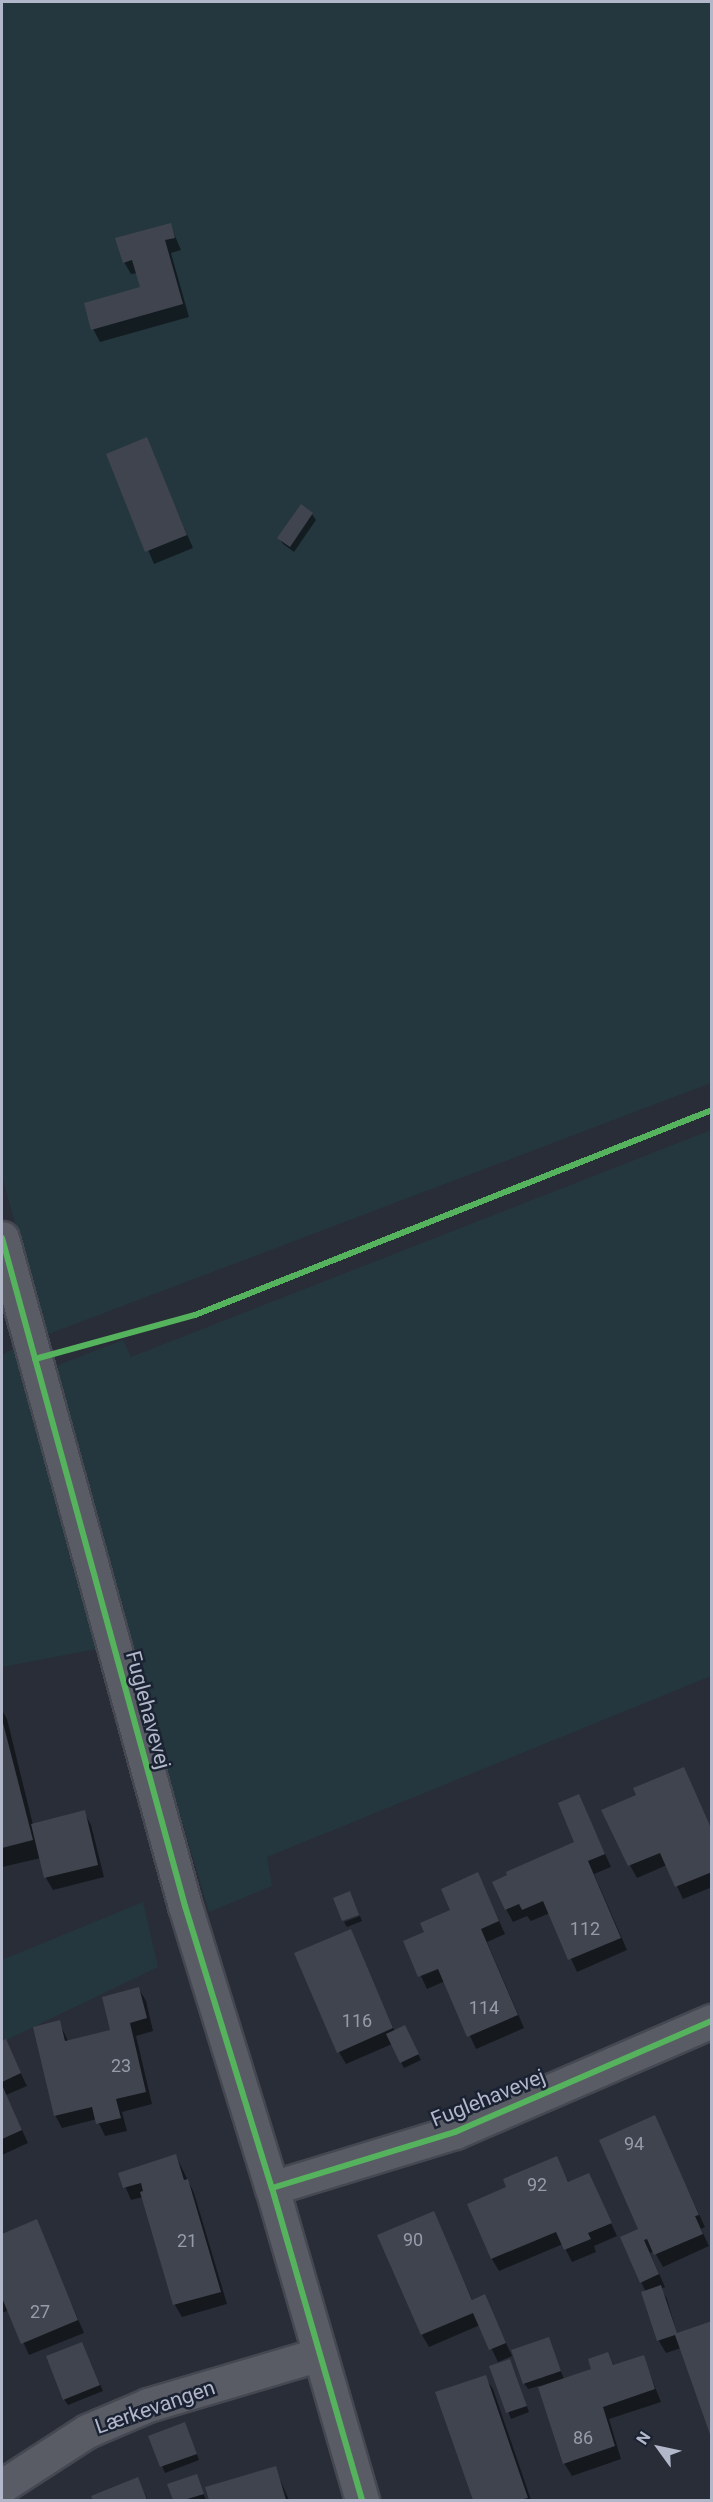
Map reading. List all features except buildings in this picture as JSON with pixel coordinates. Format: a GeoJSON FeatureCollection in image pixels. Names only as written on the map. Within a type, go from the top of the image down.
{"type":"FeatureCollection","features":[{"type":"Feature","properties":{"kind":"street","name":"Fuglehavevej"},"geometry":{"type":"LineString","coordinates":[[2,1238],[185,1906],[272,2188],[362,2500]]}},
{"type":"Feature","properties":{"kind":"street","name":"Fuglehavevej"},"geometry":{"type":"LineString","coordinates":[[272,2188],[455,2132],[711,2021]]}},
{"type":"Feature","properties":{"kind":"street","name":"Lærkevangen"},"geometry":{"type":"LineString","coordinates":[[2,2486],[87,2431],[138,2409],[320,2354]]}},
{"type":"Feature","properties":{"kind":"shaded area"},"geometry":{"type":"Polygon","coordinates":[[[2,2],[712,2],[711,1083],[46,1335],[2,1176],[2,2]]]}},
{"type":"Feature","properties":{"kind":"shaded area"},"geometry":{"type":"Polygon","coordinates":[[[711,1130],[711,1676],[267,1857],[272,1886],[209,1912],[48,1369],[123,1340],[131,1357],[711,1130]]]}},
{"type":"Feature","properties":{"kind":"shaded area"},"geometry":{"type":"Polygon","coordinates":[[[15,1348],[96,1649],[2,1667],[2,1355],[15,1348]]]}},
{"type":"Feature","properties":{"kind":"shaded area"},"geometry":{"type":"Polygon","coordinates":[[[143,1902],[158,1967],[2,2042],[2,1960],[143,1902]]]}},
{"type":"Feature","properties":{"kind":"cycle path"},"geometry":{"type":"LineString","coordinates":[[35,1359],[195,1315],[712,1110]]}},
{"type":"Feature","properties":{"kind":"cycle path"},"geometry":{"type":"LineString","coordinates":[[2,1238],[185,1906],[272,2188],[362,2500]]}},
{"type":"Feature","properties":{"kind":"cycle path"},"geometry":{"type":"LineString","coordinates":[[272,2188],[455,2132],[712,2021]]}}]}
